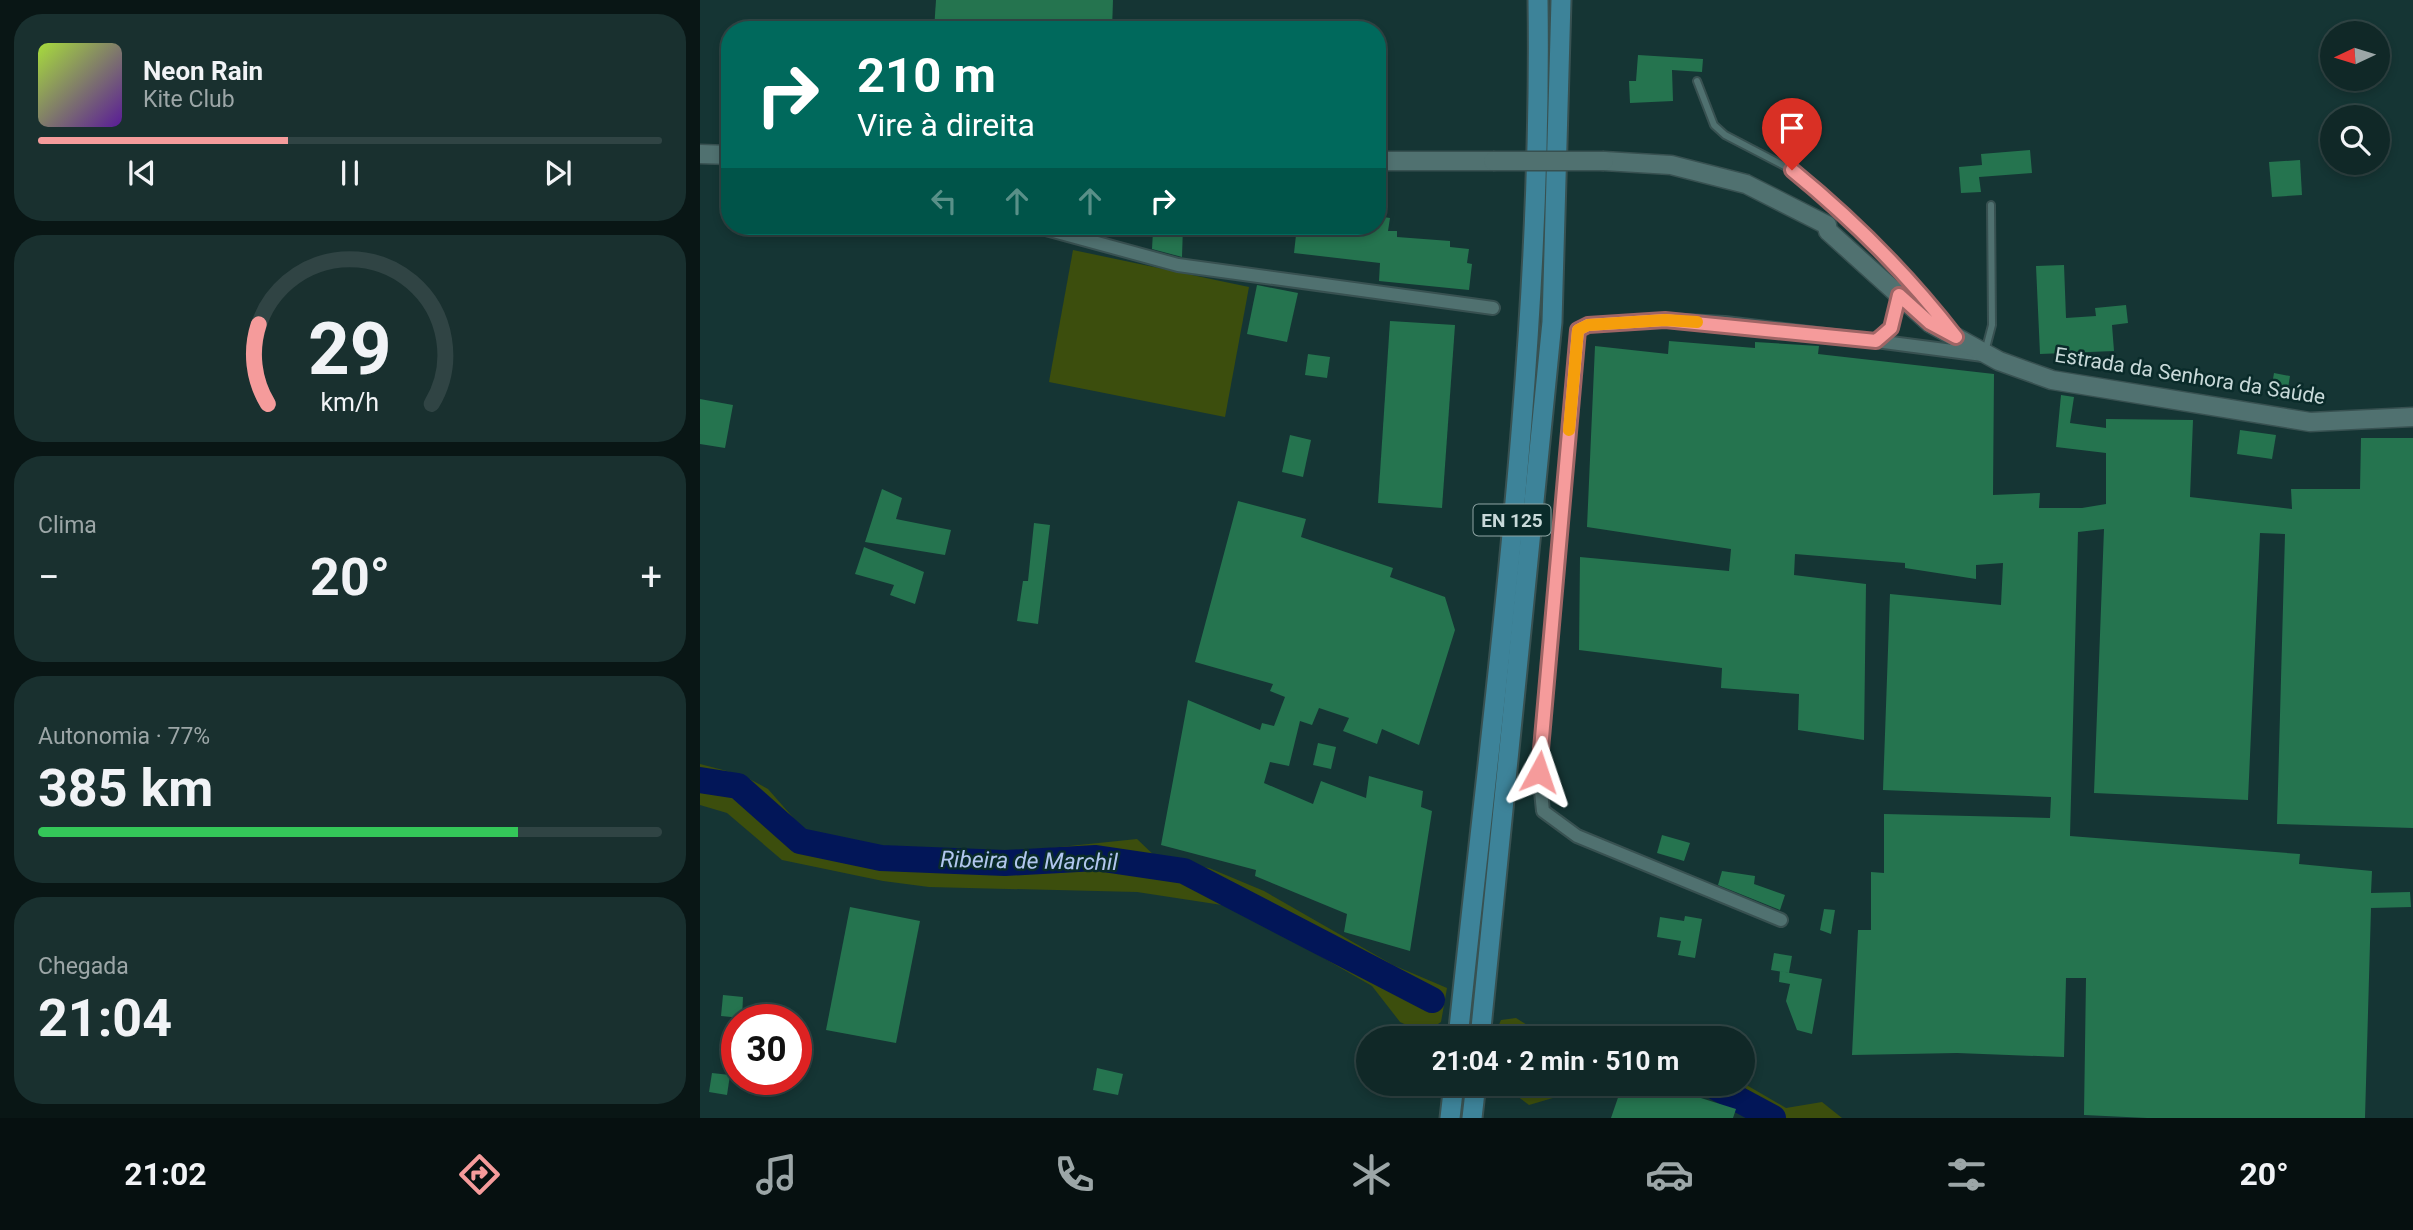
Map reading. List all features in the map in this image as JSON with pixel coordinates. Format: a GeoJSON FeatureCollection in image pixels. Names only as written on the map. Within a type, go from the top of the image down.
{"type":"FeatureCollection","features":[{"type":"Feature","properties":{"kind":"main road","name":"EN 125"},"geometry":{"type":"LineString","coordinates":[[1459,1026],[1515,493],[1527,350],[1537,149],[1538,0]]}},
{"type":"Feature","properties":{"kind":"main road","name":"EN 125"},"geometry":{"type":"LineString","coordinates":[[1481,1026],[1551,334],[1558,197],[1561,0]]}},
{"type":"Feature","properties":{"kind":"main road"},"geometry":{"type":"LineString","coordinates":[[1450,1118],[1453,1096]]}},
{"type":"Feature","properties":{"kind":"main road"},"geometry":{"type":"LineString","coordinates":[[1472,1118],[1475,1096]]}},
{"type":"Feature","properties":{"kind":"street"},"geometry":{"type":"LineString","coordinates":[[700,154],[721,155]]}},
{"type":"Feature","properties":{"kind":"street","name":"Estrada da Senhora da Saúde"},"geometry":{"type":"LineString","coordinates":[[1386,161],[1604,161],[1671,165],[1745,184],[1827,225],[1828,231],[1930,323],[1987,354],[2052,380],[2310,422],[2413,417]]}},
{"type":"Feature","properties":{"kind":"street"},"geometry":{"type":"LineString","coordinates":[[1068,235],[1178,265],[1493,308]]}},
{"type":"Feature","properties":{"kind":"street"},"geometry":{"type":"LineString","coordinates":[[1876,341],[1891,328],[1899,295]]}},
{"type":"Feature","properties":{"kind":"street"},"geometry":{"type":"LineString","coordinates":[[1781,920],[1577,836],[1543,811],[1539,772],[1578,330],[1588,325],[1665,320],[1987,354]]}},
{"type":"Feature","properties":{"kind":"lane"},"geometry":{"type":"LineString","coordinates":[[1697,81],[1714,125],[1725,135],[1792,170],[1836,206],[1932,306],[1956,337]]}},
{"type":"Feature","properties":{"kind":"lane"},"geometry":{"type":"LineString","coordinates":[[1987,354],[1992,325],[1991,205]]}},
{"type":"Feature","properties":{"kind":"green space"},"geometry":{"type":"Polygon","coordinates":[[[1073,250],[1249,287],[1225,417],[1049,382],[1073,250]]]}},
{"type":"Feature","properties":{"kind":"green space"},"geometry":{"type":"Polygon","coordinates":[[[700,764],[742,775],[768,789],[804,830],[889,852],[1021,851],[1137,839],[1159,860],[1209,868],[1264,891],[1393,965],[1447,988],[1441,1022],[1435,1026],[1409,1026],[1400,1022],[1372,986],[1235,907],[1137,892],[929,887],[883,881],[782,860],[727,813],[700,805],[700,764]]]}},
{"type":"Feature","properties":{"kind":"green space"},"geometry":{"type":"Polygon","coordinates":[[[1516,1018],[1529,1026],[1498,1026],[1501,1020],[1516,1018]]]}},
{"type":"Feature","properties":{"kind":"green space"},"geometry":{"type":"Polygon","coordinates":[[[1755,1090],[1786,1108],[1822,1102],[1842,1118],[1748,1118],[1729,1102],[1712,1096],[1755,1096],[1755,1090]]]}},
{"type":"Feature","properties":{"kind":"green space"},"geometry":{"type":"Polygon","coordinates":[[[1517,1096],[1560,1096],[1529,1105],[1517,1096]]]}},
{"type":"Feature","properties":{"kind":"building"},"geometry":{"type":"Polygon","coordinates":[[[936,0],[1113,0],[1112,21],[935,21],[936,0]]]}},
{"type":"Feature","properties":{"kind":"building"},"geometry":{"type":"Polygon","coordinates":[[[1638,55],[1703,59],[1702,72],[1672,70],[1673,101],[1630,103],[1629,81],[1636,81],[1638,55]]]}},
{"type":"Feature","properties":{"kind":"building"},"geometry":{"type":"Polygon","coordinates":[[[2030,150],[2032,173],[1979,177],[1981,192],[1961,193],[1959,167],[1982,165],[1981,154],[2030,150]]]}},
{"type":"Feature","properties":{"kind":"building"},"geometry":{"type":"Polygon","coordinates":[[[2300,160],[2302,195],[2272,197],[2269,162],[2300,160]]]}},
{"type":"Feature","properties":{"kind":"building"},"geometry":{"type":"Polygon","coordinates":[[[1386,217],[1390,218],[1388,231],[1397,231],[1397,237],[1450,241],[1450,247],[1469,249],[1467,263],[1472,264],[1469,290],[1379,281],[1380,263],[1294,253],[1296,235],[1386,235],[1386,217]]]}},
{"type":"Feature","properties":{"kind":"building"},"geometry":{"type":"Polygon","coordinates":[[[1153,235],[1183,235],[1182,257],[1152,249],[1153,235]]]}},
{"type":"Feature","properties":{"kind":"building"},"geometry":{"type":"Polygon","coordinates":[[[2064,265],[2066,318],[2096,316],[2095,308],[2126,305],[2128,323],[2112,325],[2114,351],[2040,354],[2036,266],[2064,265]]]}},
{"type":"Feature","properties":{"kind":"building"},"geometry":{"type":"Polygon","coordinates":[[[1257,285],[1298,293],[1287,342],[1247,334],[1257,285]]]}},
{"type":"Feature","properties":{"kind":"building"},"geometry":{"type":"Polygon","coordinates":[[[1390,321],[1455,325],[1442,508],[1378,503],[1390,321]]]}},
{"type":"Feature","properties":{"kind":"building"},"geometry":{"type":"Polygon","coordinates":[[[1669,341],[1755,348],[1755,342],[1819,346],[1818,354],[1994,374],[1993,495],[2040,493],[2039,508],[2082,508],[2106,504],[2106,453],[2056,447],[2061,395],[2074,397],[2070,423],[2106,428],[2106,419],[2193,420],[2190,497],[2292,509],[2291,489],[2360,489],[2361,438],[2413,438],[2413,828],[2277,824],[2285,534],[2260,533],[2248,800],[2094,793],[2104,529],[2078,532],[2070,836],[2300,854],[2299,864],[2372,871],[2371,893],[2410,892],[2411,907],[2371,908],[2365,1118],[2147,1118],[2084,1115],[2086,978],[2066,978],[2064,1057],[1957,1053],[1852,1055],[1858,930],[1871,930],[1871,872],[1884,873],[1884,814],[2050,818],[2051,797],[1883,790],[1890,594],[2001,605],[2003,563],[1976,565],[1976,579],[1905,568],[1905,563],[1795,554],[1794,575],[1866,584],[1864,740],[1798,730],[1799,694],[1721,688],[1722,668],[1579,650],[1580,557],[1729,571],[1731,549],[1587,527],[1595,346],[1668,354],[1669,341]]]}},
{"type":"Feature","properties":{"kind":"building"},"geometry":{"type":"Polygon","coordinates":[[[1308,354],[1330,357],[1327,378],[1305,375],[1308,354]]]}},
{"type":"Feature","properties":{"kind":"building"},"geometry":{"type":"Polygon","coordinates":[[[2274,373],[2290,376],[2286,400],[2270,397],[2274,373]]]}},
{"type":"Feature","properties":{"kind":"building"},"geometry":{"type":"Polygon","coordinates":[[[700,399],[733,405],[725,448],[700,444],[700,399]]]}},
{"type":"Feature","properties":{"kind":"building"},"geometry":{"type":"Polygon","coordinates":[[[2240,430],[2276,435],[2272,459],[2237,454],[2240,430]]]}},
{"type":"Feature","properties":{"kind":"building"},"geometry":{"type":"Polygon","coordinates":[[[1290,435],[1311,440],[1303,477],[1282,472],[1290,435]]]}},
{"type":"Feature","properties":{"kind":"building"},"geometry":{"type":"Polygon","coordinates":[[[882,489],[902,498],[896,519],[951,530],[945,555],[865,542],[882,489]]]}},
{"type":"Feature","properties":{"kind":"building"},"geometry":{"type":"Polygon","coordinates":[[[1238,501],[1306,519],[1301,537],[1393,568],[1390,577],[1445,597],[1455,630],[1419,745],[1382,729],[1377,744],[1343,731],[1349,718],[1319,708],[1312,725],[1300,721],[1289,766],[1270,762],[1264,783],[1313,804],[1321,781],[1366,798],[1369,776],[1423,791],[1421,807],[1432,811],[1410,951],[1344,932],[1347,914],[1255,876],[1256,870],[1161,845],[1188,700],[1260,730],[1262,723],[1274,726],[1285,697],[1270,691],[1273,684],[1195,662],[1238,501]]]}},
{"type":"Feature","properties":{"kind":"building"},"geometry":{"type":"Polygon","coordinates":[[[1034,523],[1050,525],[1038,624],[1017,621],[1023,581],[1028,581],[1034,523]]]}},
{"type":"Feature","properties":{"kind":"building"},"geometry":{"type":"Polygon","coordinates":[[[864,547],[924,572],[915,604],[890,595],[894,585],[855,574],[864,547]]]}},
{"type":"Feature","properties":{"kind":"building"},"geometry":{"type":"Polygon","coordinates":[[[1318,743],[1336,747],[1331,769],[1313,765],[1318,743]]]}},
{"type":"Feature","properties":{"kind":"building"},"geometry":{"type":"Polygon","coordinates":[[[1662,835],[1690,843],[1684,861],[1657,853],[1662,835]]]}},
{"type":"Feature","properties":{"kind":"building"},"geometry":{"type":"Polygon","coordinates":[[[1722,871],[1755,876],[1754,884],[1785,895],[1780,910],[1718,885],[1722,871]]]}},
{"type":"Feature","properties":{"kind":"building"},"geometry":{"type":"Polygon","coordinates":[[[850,907],[920,921],[896,1043],[826,1030],[850,907]]]}},
{"type":"Feature","properties":{"kind":"building"},"geometry":{"type":"Polygon","coordinates":[[[1824,909],[1835,910],[1831,934],[1820,930],[1824,909]]]}},
{"type":"Feature","properties":{"kind":"building"},"geometry":{"type":"Polygon","coordinates":[[[1685,916],[1702,919],[1695,958],[1678,955],[1681,941],[1657,937],[1660,917],[1684,921],[1685,916]]]}},
{"type":"Feature","properties":{"kind":"building"},"geometry":{"type":"Polygon","coordinates":[[[1774,953],[1792,956],[1789,973],[1771,970],[1774,953]]]}},
{"type":"Feature","properties":{"kind":"building"},"geometry":{"type":"Polygon","coordinates":[[[1780,971],[1822,979],[1812,1034],[1797,1030],[1786,1001],[1790,984],[1779,982],[1780,971]]]}},
{"type":"Feature","properties":{"kind":"building"},"geometry":{"type":"Polygon","coordinates":[[[723,995],[743,997],[743,1004],[722,1004],[723,995]]]}},
{"type":"Feature","properties":{"kind":"building"},"geometry":{"type":"Polygon","coordinates":[[[1097,1068],[1123,1074],[1118,1095],[1093,1090],[1097,1068]]]}},
{"type":"Feature","properties":{"kind":"building"},"geometry":{"type":"Polygon","coordinates":[[[712,1073],[721,1074],[721,1094],[709,1092],[712,1073]]]}},
{"type":"Feature","properties":{"kind":"building"},"geometry":{"type":"Polygon","coordinates":[[[1619,1096],[1694,1096],[1736,1109],[1733,1118],[1611,1118],[1619,1096]]]}},
{"type":"Feature","properties":{"kind":"waterway","name":"Ribeira de Marchil"},"geometry":{"type":"LineString","coordinates":[[700,780],[738,786],[800,841],[881,858],[1005,863],[1096,858],[1184,871],[1432,1000]]}},
{"type":"Feature","properties":{"kind":"waterway","name":"Ribeira de Marchil"},"geometry":{"type":"LineString","coordinates":[[1732,1096],[1773,1118]]}},
{"type":"Feature","properties":{"kind":"slow traffic"},"geometry":{"type":"LineString","coordinates":[[1569,430],[1578,330],[1588,325],[1665,320],[1697,322]]}},
{"type":"Feature","properties":{"kind":"route"},"geometry":{"type":"LineString","coordinates":[[1539,772],[1578,330],[1588,325],[1665,320],[1725,323],[1821,337],[1876,341],[1891,328],[1899,295],[1930,323],[1956,337],[1932,306],[1836,206],[1792,170]]}}]}
